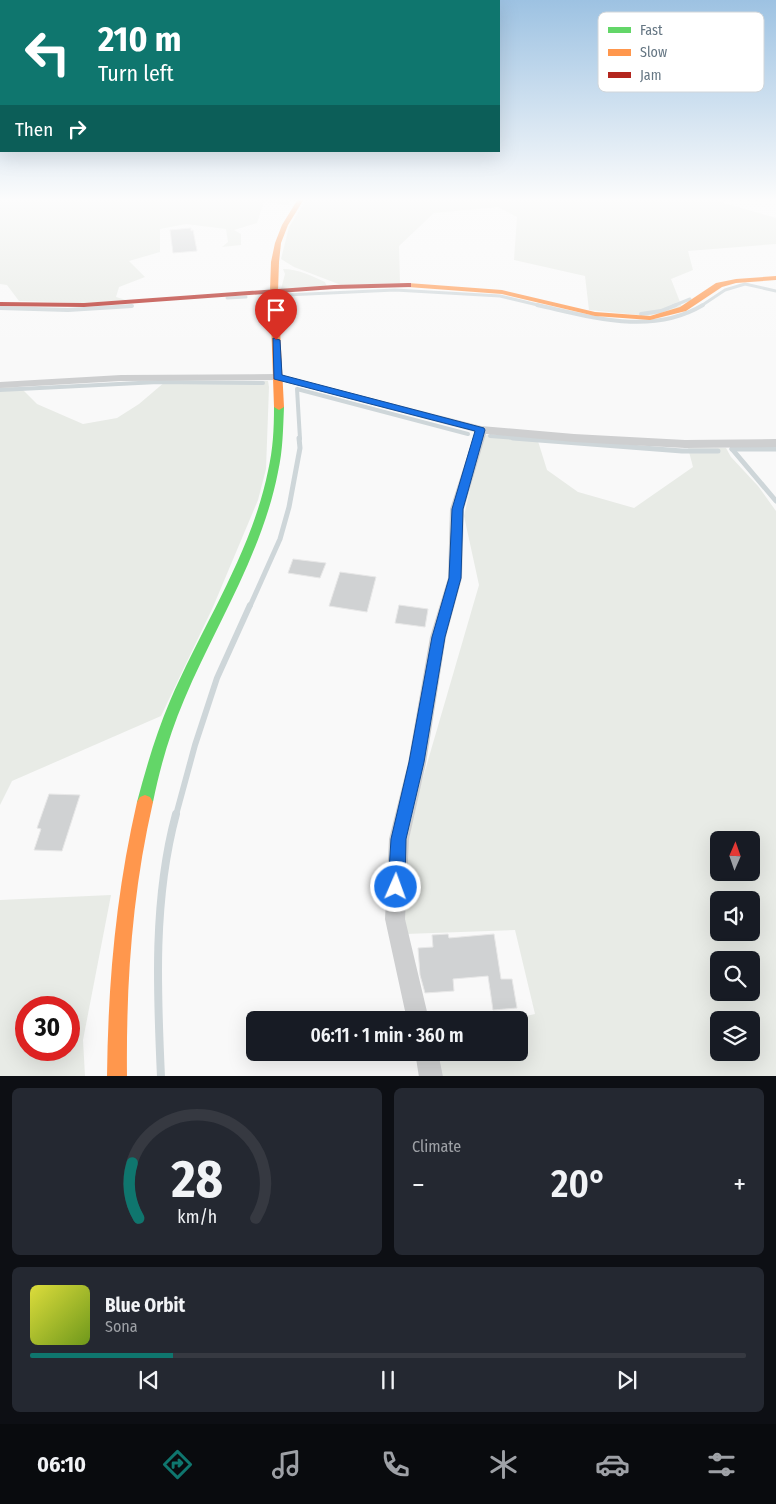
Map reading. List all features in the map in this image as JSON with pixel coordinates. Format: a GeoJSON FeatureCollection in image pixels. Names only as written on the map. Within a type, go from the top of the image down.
{"type":"FeatureCollection","features":[{"type":"Feature","properties":{"kind":"street"},"geometry":{"type":"LineString","coordinates":[[117,1076],[116,1013],[126,898],[138,828],[150,780],[174,707],[227,598],[265,508],[271,483],[280,423],[274,291],[277,249]]}},
{"type":"Feature","properties":{"kind":"street"},"geometry":{"type":"LineString","coordinates":[[0,304],[84,305],[274,291],[408,285],[502,292],[595,314],[650,318],[682,309],[719,285],[736,281],[776,278]]}},
{"type":"Feature","properties":{"kind":"street"},"geometry":{"type":"LineString","coordinates":[[0,384],[121,378],[278,377],[480,430],[574,438],[685,444],[776,443]]}},
{"type":"Feature","properties":{"kind":"street"},"geometry":{"type":"LineString","coordinates":[[416,1011],[395,919],[398,839],[417,762],[438,637],[455,578],[457,509],[480,430]]}},
{"type":"Feature","properties":{"kind":"street"},"geometry":{"type":"LineString","coordinates":[[428,1061],[431,1076]]}},
{"type":"Feature","properties":{"kind":"shaded area"},"geometry":{"type":"Polygon","coordinates":[[[0,249],[160,249],[160,252],[129,261],[145,277],[119,287],[116,297],[126,300],[84,303],[19,301],[7,285],[0,284],[0,249]]]}},
{"type":"Feature","properties":{"kind":"shaded area"},"geometry":{"type":"Polygon","coordinates":[[[283,249],[399,249],[400,283],[341,285],[294,267],[281,259],[283,249]]]}},
{"type":"Feature","properties":{"kind":"shaded area"},"geometry":{"type":"Polygon","coordinates":[[[515,249],[710,249],[688,251],[693,270],[671,279],[682,307],[648,316],[589,310],[585,276],[514,260],[515,249]]]}},
{"type":"Feature","properties":{"kind":"shaded area"},"geometry":{"type":"Polygon","coordinates":[[[283,269],[310,275],[325,282],[327,287],[281,289],[285,274],[283,269]]]}},
{"type":"Feature","properties":{"kind":"shaded area"},"geometry":{"type":"Polygon","coordinates":[[[166,381],[268,381],[266,469],[258,500],[213,607],[161,716],[12,781],[0,805],[0,387],[20,387],[37,404],[83,424],[117,418],[139,404],[166,381]]]}},
{"type":"Feature","properties":{"kind":"shaded area"},"geometry":{"type":"Polygon","coordinates":[[[487,435],[537,438],[547,470],[578,492],[634,508],[693,467],[688,448],[726,448],[731,457],[758,486],[776,511],[776,1076],[437,1076],[434,1061],[528,1061],[528,1016],[535,1014],[515,930],[405,934],[403,872],[415,805],[479,585],[464,516],[482,436],[487,435]]]}},
{"type":"Feature","properties":{"kind":"shaded area"},"geometry":{"type":"Polygon","coordinates":[[[111,895],[83,1040],[85,1076],[0,1076],[0,900],[111,895]]]}},
{"type":"Feature","properties":{"kind":"building"},"geometry":{"type":"Polygon","coordinates":[[[173,249],[197,249],[197,251],[173,253],[173,249]]]}},
{"type":"Feature","properties":{"kind":"building"},"geometry":{"type":"Polygon","coordinates":[[[293,559],[326,563],[320,578],[288,573],[293,559]]]}},
{"type":"Feature","properties":{"kind":"building"},"geometry":{"type":"Polygon","coordinates":[[[340,572],[376,577],[367,612],[329,606],[340,572]]]}},
{"type":"Feature","properties":{"kind":"building"},"geometry":{"type":"Polygon","coordinates":[[[399,605],[428,609],[425,627],[395,623],[399,605]]]}},
{"type":"Feature","properties":{"kind":"building"},"geometry":{"type":"Polygon","coordinates":[[[49,794],[80,795],[62,851],[34,850],[41,829],[37,828],[49,794]]]}},
{"type":"Feature","properties":{"kind":"building"},"geometry":{"type":"Polygon","coordinates":[[[448,934],[449,938],[494,934],[501,979],[512,979],[517,1008],[493,1010],[488,976],[453,979],[454,991],[425,993],[420,975],[418,948],[433,947],[432,935],[448,934]]]}},
{"type":"Feature","properties":{"kind":"waterway"},"geometry":{"type":"LineString","coordinates":[[701,306],[725,290],[745,284],[776,291]]}},
{"type":"Feature","properties":{"kind":"waterway"},"geometry":{"type":"LineString","coordinates":[[286,295],[395,290],[500,296],[542,306]]}},
{"type":"Feature","properties":{"kind":"waterway"},"geometry":{"type":"LineString","coordinates":[[227,298],[246,297]]}},
{"type":"Feature","properties":{"kind":"waterway"},"geometry":{"type":"LineString","coordinates":[[673,306],[690,299]]}},
{"type":"Feature","properties":{"kind":"waterway"},"geometry":{"type":"LineString","coordinates":[[537,305],[600,318],[642,322],[663,320],[701,306]]}},
{"type":"Feature","properties":{"kind":"waterway"},"geometry":{"type":"LineString","coordinates":[[641,314],[661,311],[676,305]]}},
{"type":"Feature","properties":{"kind":"waterway"},"geometry":{"type":"LineString","coordinates":[[0,308],[68,310],[132,306]]}},
{"type":"Feature","properties":{"kind":"waterway"},"geometry":{"type":"LineString","coordinates":[[0,390],[158,382],[263,383]]}},
{"type":"Feature","properties":{"kind":"waterway"},"geometry":{"type":"LineString","coordinates":[[300,439],[297,389],[468,434]]}},
{"type":"Feature","properties":{"kind":"waterway"},"geometry":{"type":"LineString","coordinates":[[490,436],[529,439]]}},
{"type":"Feature","properties":{"kind":"waterway"},"geometry":{"type":"LineString","coordinates":[[250,606],[280,539],[289,507],[300,448],[299,438]]}},
{"type":"Feature","properties":{"kind":"waterway"},"geometry":{"type":"LineString","coordinates":[[513,438],[682,451],[718,451]]}},
{"type":"Feature","properties":{"kind":"waterway"},"geometry":{"type":"LineString","coordinates":[[776,449],[732,449],[776,501]]}},
{"type":"Feature","properties":{"kind":"waterway"},"geometry":{"type":"LineString","coordinates":[[176,815],[195,745],[217,678],[250,605]]}},
{"type":"Feature","properties":{"kind":"waterway"},"geometry":{"type":"LineString","coordinates":[[161,1076],[158,945],[163,879],[176,814]]}},
{"type":"Feature","properties":{"kind":"traffic: fast"},"geometry":{"type":"LineString","coordinates":[[145,802],[165,731],[177,701],[229,595],[255,534],[266,502],[274,471],[279,407]]}},
{"type":"Feature","properties":{"kind":"traffic: slow"},"geometry":{"type":"LineString","coordinates":[[277,249],[274,291],[279,407]]}},
{"type":"Feature","properties":{"kind":"traffic: slow"},"geometry":{"type":"LineString","coordinates":[[408,285],[502,292],[595,314],[650,318],[683,309],[719,285],[736,281],[776,278]]}},
{"type":"Feature","properties":{"kind":"traffic: slow"},"geometry":{"type":"LineString","coordinates":[[117,1076],[119,973],[122,939],[131,870],[145,802]]}},
{"type":"Feature","properties":{"kind":"traffic: jam"},"geometry":{"type":"LineString","coordinates":[[0,304],[84,305],[334,287],[408,285]]}},
{"type":"Feature","properties":{"kind":"route"},"geometry":{"type":"LineString","coordinates":[[276,340],[278,377],[480,430],[457,509],[455,578],[438,637],[417,762],[398,839],[396,887]]}}]}
